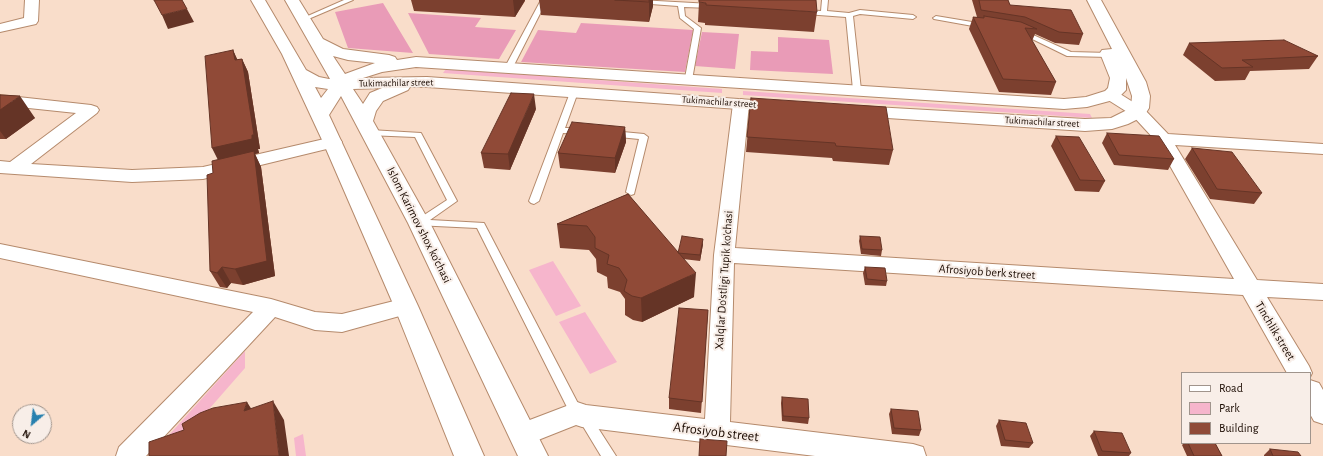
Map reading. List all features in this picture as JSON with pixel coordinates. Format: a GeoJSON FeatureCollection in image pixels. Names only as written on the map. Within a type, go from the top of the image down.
{"type":"FeatureCollection","features":[{"type":"Feature","properties":{"kind":"main road"},"geometry":{"type":"LineString","coordinates":[[258,0],[290,54],[333,142],[406,306],[468,456]]}},
{"type":"Feature","properties":{"kind":"main road","name":"Islom Karimov shox ko'chasi"},"geometry":{"type":"LineString","coordinates":[[292,0],[367,127],[419,222],[528,445]]}},
{"type":"Feature","properties":{"kind":"main road"},"geometry":{"type":"LineString","coordinates":[[1081,0],[1109,55],[1118,78],[1117,90],[1111,95]]}},
{"type":"Feature","properties":{"kind":"main road"},"geometry":{"type":"LineString","coordinates":[[1094,0],[1137,82],[1141,96],[1140,108],[1138,112]]}},
{"type":"Feature","properties":{"kind":"main road"},"geometry":{"type":"LineString","coordinates":[[317,42],[337,52],[348,55],[416,62]]}},
{"type":"Feature","properties":{"kind":"main road","name":"Tukimachilar street"},"geometry":{"type":"LineString","coordinates":[[320,115],[327,102],[342,84],[353,76],[366,71],[416,62],[689,78],[1064,104],[1087,102],[1111,95]]}},
{"type":"Feature","properties":{"kind":"main road","name":"Tukimachilar street"},"geometry":{"type":"LineString","coordinates":[[299,73],[314,82],[329,84],[427,82],[794,107]]}},
{"type":"Feature","properties":{"kind":"main road"},"geometry":{"type":"LineString","coordinates":[[367,127],[367,111],[376,97],[404,85],[427,82]]}},
{"type":"Feature","properties":{"kind":"main road"},"geometry":{"type":"LineString","coordinates":[[744,104],[737,101],[732,96],[732,90],[737,85],[747,83]]}},
{"type":"Feature","properties":{"kind":"main road","name":"Tukimachilar street"},"geometry":{"type":"LineString","coordinates":[[841,110],[1084,125],[1112,123],[1138,112]]}},
{"type":"Feature","properties":{"kind":"street"},"geometry":{"type":"LineString","coordinates":[[0,28],[31,21],[32,0]]}},
{"type":"Feature","properties":{"kind":"street"},"geometry":{"type":"LineString","coordinates":[[1111,95],[1138,112],[1163,139],[1250,288]]}},
{"type":"Feature","properties":{"kind":"street"},"geometry":{"type":"LineString","coordinates":[[0,100],[91,110],[7,167]]}},
{"type":"Feature","properties":{"kind":"street","name":"Xalqlar Do'stligi Tupik ko'chasi"},"geometry":{"type":"LineString","coordinates":[[717,433],[724,255],[744,104]]}},
{"type":"Feature","properties":{"kind":"street"},"geometry":{"type":"LineString","coordinates":[[1163,139],[1323,149]]}},
{"type":"Feature","properties":{"kind":"street"},"geometry":{"type":"LineString","coordinates":[[7,167],[132,176],[203,173],[333,142]]}},
{"type":"Feature","properties":{"kind":"street"},"geometry":{"type":"LineString","coordinates":[[0,251],[271,307],[315,321],[342,322],[406,306]]}},
{"type":"Feature","properties":{"kind":"street","name":"Afrosiyob berk street"},"geometry":{"type":"LineString","coordinates":[[724,255],[1323,292]]}},
{"type":"Feature","properties":{"kind":"street","name":"Tinchlik street"},"geometry":{"type":"LineString","coordinates":[[1250,288],[1299,372]]}},
{"type":"Feature","properties":{"kind":"street"},"geometry":{"type":"LineString","coordinates":[[129,456],[271,307]]}},
{"type":"Feature","properties":{"kind":"street"},"geometry":{"type":"LineString","coordinates":[[1311,392],[1323,412]]}},
{"type":"Feature","properties":{"kind":"street","name":"Afrosiyob street"},"geometry":{"type":"LineString","coordinates":[[528,445],[579,414],[717,433],[913,456]]}},
{"type":"Feature","properties":{"kind":"lane"},"geometry":{"type":"LineString","coordinates":[[304,19],[350,0]]}},
{"type":"Feature","properties":{"kind":"lane"},"geometry":{"type":"LineString","coordinates":[[509,67],[544,0]]}},
{"type":"Feature","properties":{"kind":"lane"},"geometry":{"type":"LineString","coordinates":[[824,13],[825,0]]}},
{"type":"Feature","properties":{"kind":"lane"},"geometry":{"type":"LineString","coordinates":[[634,2],[718,7]]}},
{"type":"Feature","properties":{"kind":"lane"},"geometry":{"type":"LineString","coordinates":[[681,4],[682,17],[698,28],[689,78]]}},
{"type":"Feature","properties":{"kind":"lane"},"geometry":{"type":"LineString","coordinates":[[794,11],[849,15],[860,12],[912,17]]}},
{"type":"Feature","properties":{"kind":"lane"},"geometry":{"type":"LineString","coordinates":[[849,15],[857,90]]}},
{"type":"Feature","properties":{"kind":"lane"},"geometry":{"type":"LineString","coordinates":[[936,18],[989,26]]}},
{"type":"Feature","properties":{"kind":"lane"},"geometry":{"type":"LineString","coordinates":[[1011,30],[1019,31],[1070,54],[1109,55]]}},
{"type":"Feature","properties":{"kind":"lane"},"geometry":{"type":"LineString","coordinates":[[534,201],[574,92]]}},
{"type":"Feature","properties":{"kind":"lane"},"geometry":{"type":"LineString","coordinates":[[367,127],[418,135],[452,201],[419,222]]}},
{"type":"Feature","properties":{"kind":"lane"},"geometry":{"type":"LineString","coordinates":[[560,130],[591,132]]}},
{"type":"Feature","properties":{"kind":"lane"},"geometry":{"type":"LineString","coordinates":[[606,134],[644,137],[632,192]]}},
{"type":"Feature","properties":{"kind":"lane"},"geometry":{"type":"LineString","coordinates":[[419,222],[480,225],[579,414],[609,456]]}},
{"type":"Feature","properties":{"kind":"green space"},"geometry":{"type":"Polygon","coordinates":[[[446,69],[722,89],[722,93],[443,73],[446,69]]]}},
{"type":"Feature","properties":{"kind":"green space"},"geometry":{"type":"Polygon","coordinates":[[[743,91],[1090,114],[1092,118],[743,95],[743,91]]]}},
{"type":"Feature","properties":{"kind":"green space"},"geometry":{"type":"Polygon","coordinates":[[[553,261],[581,306],[556,316],[529,270],[553,261]]]}},
{"type":"Feature","properties":{"kind":"green space"},"geometry":{"type":"Polygon","coordinates":[[[585,312],[617,362],[590,374],[559,322],[585,312]]]}},
{"type":"Feature","properties":{"kind":"green space"},"geometry":{"type":"Polygon","coordinates":[[[245,351],[245,368],[168,456],[150,456],[245,351]]]}},
{"type":"Feature","properties":{"kind":"green space"},"geometry":{"type":"Polygon","coordinates":[[[303,434],[306,456],[296,456],[294,438],[303,434]]]}},
{"type":"Feature","properties":{"kind":"shaded area"},"geometry":{"type":"Polygon","coordinates":[[[383,3],[413,53],[348,48],[335,12],[383,3]]]}},
{"type":"Feature","properties":{"kind":"shaded area"},"geometry":{"type":"Polygon","coordinates":[[[408,13],[481,18],[475,27],[516,30],[499,59],[429,54],[408,13]]]}},
{"type":"Feature","properties":{"kind":"shaded area"},"geometry":{"type":"Polygon","coordinates":[[[581,23],[693,30],[685,72],[521,62],[538,30],[576,33],[581,23]]]}},
{"type":"Feature","properties":{"kind":"shaded area"},"geometry":{"type":"Polygon","coordinates":[[[702,32],[739,34],[735,69],[695,66],[702,32]]]}},
{"type":"Feature","properties":{"kind":"shaded area"},"geometry":{"type":"Polygon","coordinates":[[[778,37],[829,40],[833,74],[750,70],[751,51],[778,52],[778,37]]]}},
{"type":"Feature","properties":{"kind":"building"},"geometry":{"type":"Polygon","coordinates":[[[154,0],[182,0],[187,9],[162,15],[154,0]]]}},
{"type":"Feature","properties":{"kind":"building"},"geometry":{"type":"Polygon","coordinates":[[[615,0],[649,0],[649,2],[615,0]]]}},
{"type":"Feature","properties":{"kind":"building"},"geometry":{"type":"Polygon","coordinates":[[[699,0],[816,0],[817,12],[706,5],[706,3],[699,2],[699,0]]]}},
{"type":"Feature","properties":{"kind":"building"},"geometry":{"type":"Polygon","coordinates":[[[979,0],[1008,0],[1010,5],[1071,10],[1083,34],[1059,32],[1025,17],[981,10],[979,0]]]}},
{"type":"Feature","properties":{"kind":"building"},"geometry":{"type":"Polygon","coordinates":[[[984,16],[1021,22],[1037,29],[1025,28],[1056,82],[1003,79],[973,17],[984,18],[984,16]]]}},
{"type":"Feature","properties":{"kind":"building"},"geometry":{"type":"Polygon","coordinates":[[[1284,40],[1318,56],[1242,60],[1253,67],[1222,68],[1189,43],[1284,40]]]}},
{"type":"Feature","properties":{"kind":"building"},"geometry":{"type":"Polygon","coordinates":[[[233,50],[235,60],[242,59],[254,135],[252,135],[252,139],[212,148],[205,56],[233,50]]]}},
{"type":"Feature","properties":{"kind":"building"},"geometry":{"type":"Polygon","coordinates":[[[511,93],[534,94],[508,154],[481,153],[511,93]]]}},
{"type":"Feature","properties":{"kind":"building"},"geometry":{"type":"Polygon","coordinates":[[[0,95],[20,96],[0,110],[0,95]]]}},
{"type":"Feature","properties":{"kind":"building"},"geometry":{"type":"Polygon","coordinates":[[[751,98],[886,107],[893,150],[836,146],[835,143],[747,137],[751,98]]]}},
{"type":"Feature","properties":{"kind":"building"},"geometry":{"type":"Polygon","coordinates":[[[572,122],[625,127],[615,158],[558,153],[572,122]]]}},
{"type":"Feature","properties":{"kind":"building"},"geometry":{"type":"Polygon","coordinates":[[[1107,133],[1159,136],[1174,159],[1119,155],[1107,133]]]}},
{"type":"Feature","properties":{"kind":"building"},"geometry":{"type":"Polygon","coordinates":[[[1056,136],[1079,137],[1105,181],[1080,180],[1056,136]]]}},
{"type":"Feature","properties":{"kind":"building"},"geometry":{"type":"Polygon","coordinates":[[[1192,148],[1232,152],[1262,193],[1217,189],[1192,148]]]}},
{"type":"Feature","properties":{"kind":"building"},"geometry":{"type":"Polygon","coordinates":[[[254,151],[267,261],[235,269],[222,267],[217,273],[210,271],[207,175],[213,173],[212,161],[254,151]]]}},
{"type":"Feature","properties":{"kind":"building"},"geometry":{"type":"Polygon","coordinates":[[[628,194],[696,273],[641,298],[632,296],[624,291],[627,280],[619,268],[607,264],[609,255],[595,248],[595,237],[587,226],[557,224],[628,194]]]}},
{"type":"Feature","properties":{"kind":"building"},"geometry":{"type":"Polygon","coordinates":[[[682,236],[703,239],[700,255],[678,253],[682,236]]]}},
{"type":"Feature","properties":{"kind":"building"},"geometry":{"type":"Polygon","coordinates":[[[860,236],[880,237],[882,250],[862,249],[860,236]]]}},
{"type":"Feature","properties":{"kind":"building"},"geometry":{"type":"Polygon","coordinates":[[[865,267],[885,268],[887,281],[867,279],[865,267]]]}},
{"type":"Feature","properties":{"kind":"building"},"geometry":{"type":"Polygon","coordinates":[[[679,308],[708,310],[702,402],[669,398],[679,308]]]}},
{"type":"Feature","properties":{"kind":"building"},"geometry":{"type":"Polygon","coordinates":[[[782,397],[808,399],[809,418],[783,416],[782,397]]]}},
{"type":"Feature","properties":{"kind":"building"},"geometry":{"type":"Polygon","coordinates":[[[273,401],[279,456],[149,456],[149,442],[184,430],[182,424],[200,413],[213,408],[247,402],[244,411],[273,401]]]}},
{"type":"Feature","properties":{"kind":"building"},"geometry":{"type":"Polygon","coordinates":[[[891,409],[918,411],[921,430],[894,428],[891,409]]]}},
{"type":"Feature","properties":{"kind":"building"},"geometry":{"type":"Polygon","coordinates":[[[999,420],[1026,423],[1033,443],[1005,440],[999,420]]]}},
{"type":"Feature","properties":{"kind":"building"},"geometry":{"type":"Polygon","coordinates":[[[1094,431],[1122,433],[1131,453],[1102,451],[1094,431]]]}},
{"type":"Feature","properties":{"kind":"building"},"geometry":{"type":"Polygon","coordinates":[[[700,439],[727,441],[726,456],[699,456],[700,439]]]}},
{"type":"Feature","properties":{"kind":"building"},"geometry":{"type":"Polygon","coordinates":[[[1188,444],[1216,444],[1222,456],[1194,456],[1188,444]]]}},
{"type":"Feature","properties":{"kind":"building"},"geometry":{"type":"Polygon","coordinates":[[[1270,449],[1298,452],[1301,456],[1273,456],[1270,449]]]}}]}
